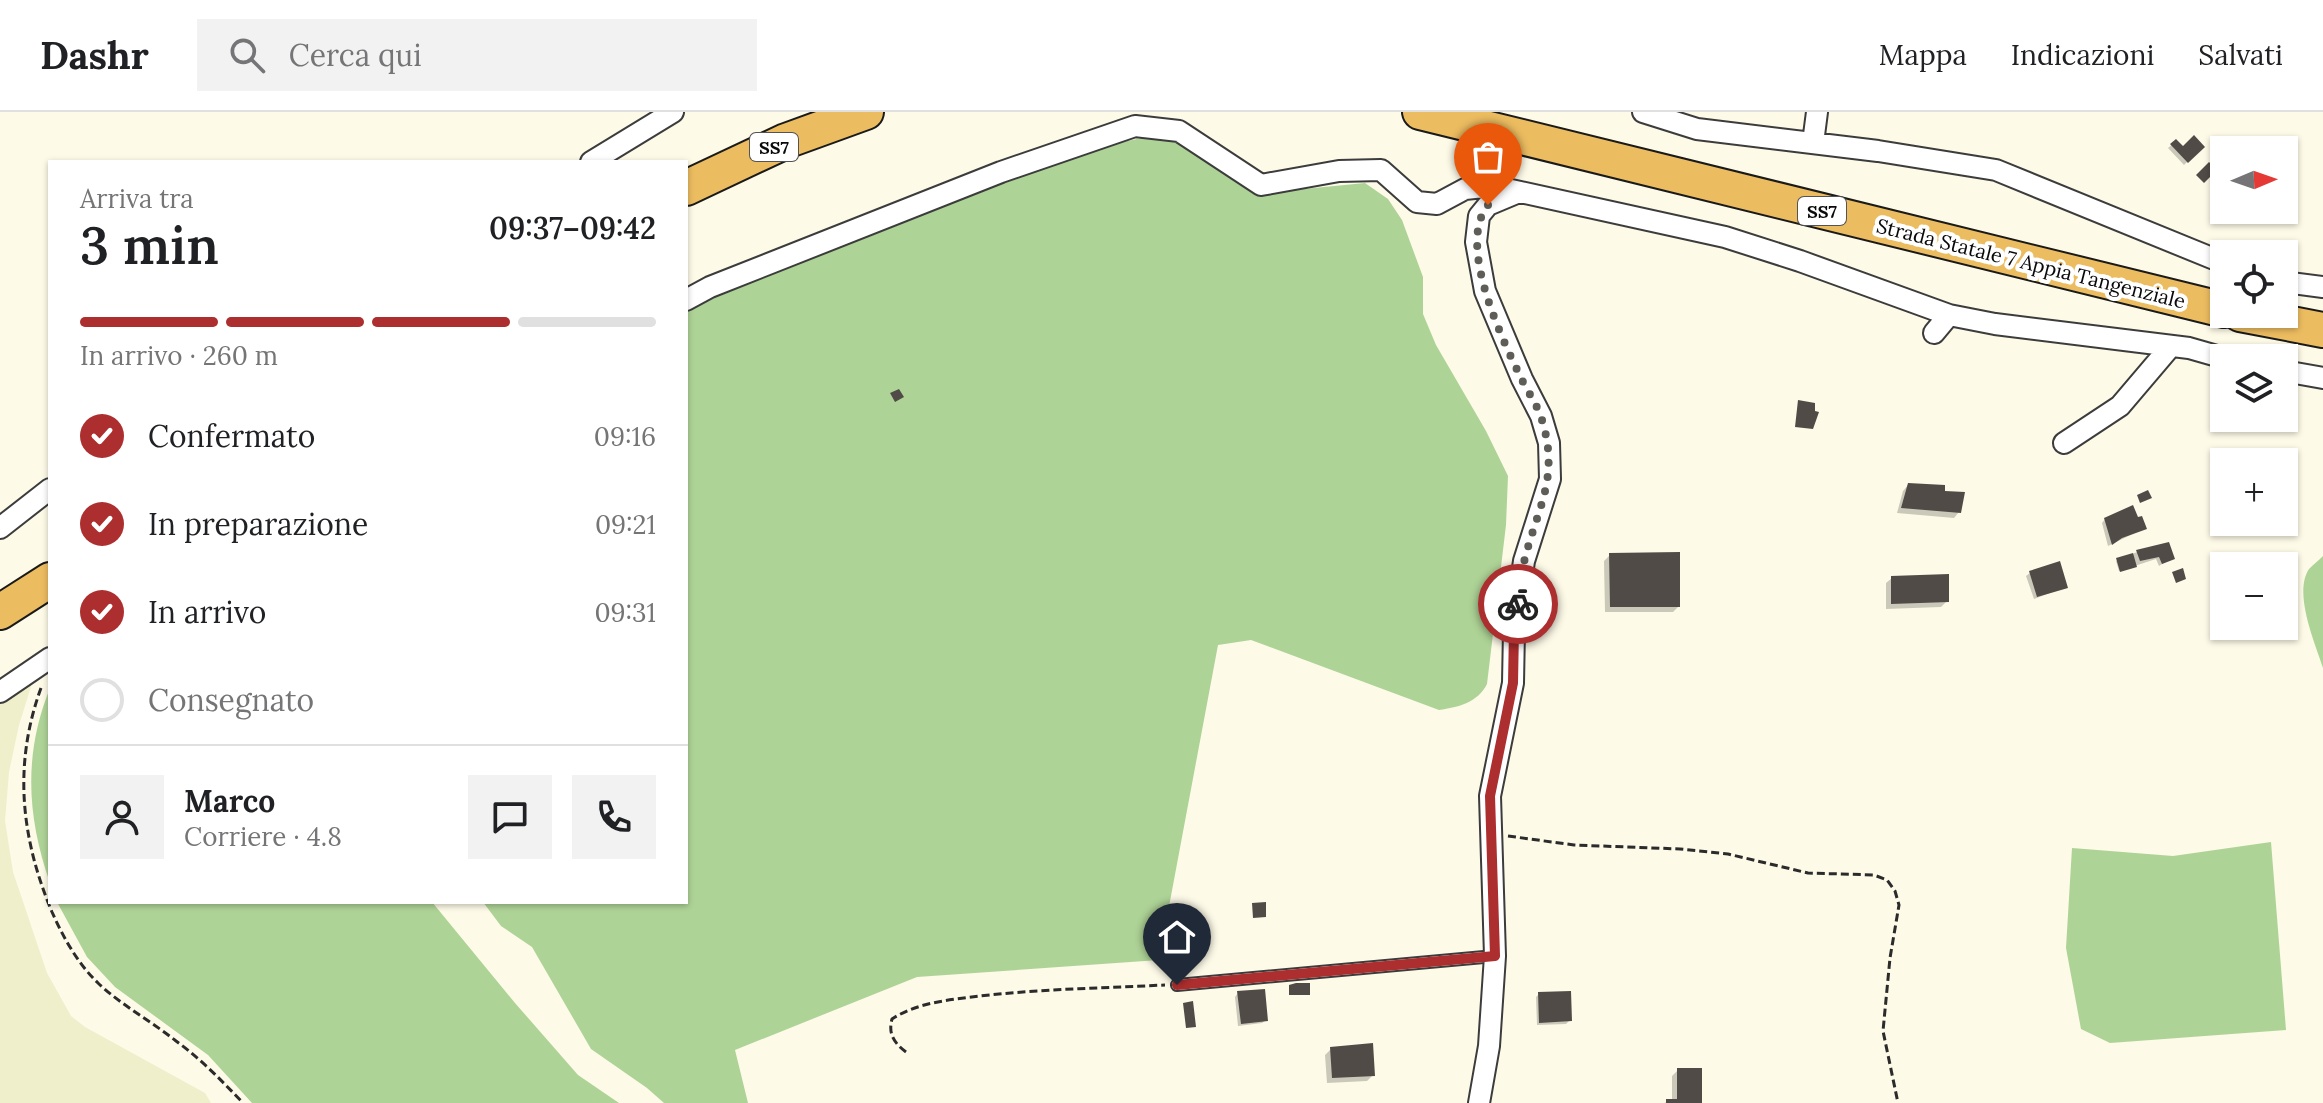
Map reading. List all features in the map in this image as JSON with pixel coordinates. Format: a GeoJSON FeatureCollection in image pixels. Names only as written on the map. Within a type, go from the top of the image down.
{"type":"FeatureCollection","features":[{"type":"Feature","properties":{"kind":"highway","name":"SS7"},"geometry":{"type":"LineString","coordinates":[[688,187],[786,141],[866,112]]}},
{"type":"Feature","properties":{"kind":"highway","name":"Strada Statale 7 Appia Tangenziale"},"geometry":{"type":"LineString","coordinates":[[1420,112],[2210,307]]}},
{"type":"Feature","properties":{"kind":"highway"},"geometry":{"type":"LineString","coordinates":[[2298,325],[2323,330]]}},
{"type":"Feature","properties":{"kind":"highway"},"geometry":{"type":"LineString","coordinates":[[0,612],[48,581]]}},
{"type":"Feature","properties":{"kind":"street"},"geometry":{"type":"LineString","coordinates":[[594,160],[673,112]]}},
{"type":"Feature","properties":{"kind":"street"},"geometry":{"type":"LineString","coordinates":[[1813,143],[1817,112]]}},
{"type":"Feature","properties":{"kind":"street"},"geometry":{"type":"LineString","coordinates":[[1654,114],[1697,129],[1996,170],[2210,257]]}},
{"type":"Feature","properties":{"kind":"street"},"geometry":{"type":"LineString","coordinates":[[688,299],[710,287],[1001,172],[1135,126],[1179,131],[1261,185],[1339,171],[1381,170],[1417,202],[1437,204],[1465,189],[1493,186],[1725,237],[1949,315],[1995,324],[2171,346],[2210,355]]}},
{"type":"Feature","properties":{"kind":"street"},"geometry":{"type":"LineString","coordinates":[[1479,1103],[1500,981],[1495,956],[1490,796],[1513,683],[1514,630],[1524,561],[1550,479],[1549,443],[1541,416],[1485,291],[1476,242],[1479,216],[1488,205],[1519,192]]}},
{"type":"Feature","properties":{"kind":"street"},"geometry":{"type":"LineString","coordinates":[[2298,284],[2323,287]]}},
{"type":"Feature","properties":{"kind":"street"},"geometry":{"type":"LineString","coordinates":[[1934,333],[1949,315]]}},
{"type":"Feature","properties":{"kind":"street"},"geometry":{"type":"LineString","coordinates":[[2064,443],[2120,406],[2171,346]]}},
{"type":"Feature","properties":{"kind":"street"},"geometry":{"type":"LineString","coordinates":[[2298,374],[2323,378]]}},
{"type":"Feature","properties":{"kind":"street"},"geometry":{"type":"LineString","coordinates":[[0,528],[48,491]]}},
{"type":"Feature","properties":{"kind":"street"},"geometry":{"type":"LineString","coordinates":[[0,692],[48,659]]}},
{"type":"Feature","properties":{"kind":"lane"},"geometry":{"type":"LineString","coordinates":[[1177,985],[1495,956]]}},
{"type":"Feature","properties":{"kind":"path"},"geometry":{"type":"LineString","coordinates":[[45,679],[30,722],[22,773],[29,845],[48,901]]}},
{"type":"Feature","properties":{"kind":"path"},"geometry":{"type":"LineString","coordinates":[[1491,829],[1515,839],[1626,849],[1680,849],[1716,853],[1808,873],[1874,875],[1887,880],[1895,891],[1899,905],[1883,1031],[1898,1103]]}},
{"type":"Feature","properties":{"kind":"path"},"geometry":{"type":"LineString","coordinates":[[49,904],[76,957],[97,982],[179,1043],[243,1103]]}},
{"type":"Feature","properties":{"kind":"path"},"geometry":{"type":"LineString","coordinates":[[906,1052],[896,1044],[889,1030],[892,1019],[903,1011],[924,1004],[1026,991],[1177,985]]}},
{"type":"Feature","properties":{"kind":"green space"},"geometry":{"type":"Polygon","coordinates":[[[1146,137],[1170,137],[1273,192],[1365,183],[1388,199],[1402,220],[1423,277],[1423,314],[1436,345],[1508,476],[1506,525],[1487,684],[1473,700],[1439,710],[1251,640],[1218,645],[1159,960],[917,977],[735,1050],[748,1103],[664,1103],[591,1049],[532,947],[501,926],[484,904],[688,904],[688,303],[996,181],[1090,149],[1146,137]]]}},
{"type":"Feature","properties":{"kind":"green space"},"geometry":{"type":"Polygon","coordinates":[[[2323,556],[2323,668],[2307,618],[2303,591],[2309,569],[2323,556]]]}},
{"type":"Feature","properties":{"kind":"green space"},"geometry":{"type":"Polygon","coordinates":[[[34,677],[9,772],[5,821],[13,872],[47,973],[71,1016],[85,1027],[205,1093],[211,1103],[0,1103],[0,703],[34,677]]]}},
{"type":"Feature","properties":{"kind":"green space"},"geometry":{"type":"Polygon","coordinates":[[[48,694],[48,877],[36,834],[31,786],[35,737],[48,694]]]}},
{"type":"Feature","properties":{"kind":"green space"},"geometry":{"type":"Polygon","coordinates":[[[2271,842],[2286,1030],[2110,1043],[2081,1029],[2066,948],[2072,848],[2173,856],[2271,842]]]}},
{"type":"Feature","properties":{"kind":"green space"},"geometry":{"type":"Polygon","coordinates":[[[58,904],[434,904],[578,1075],[619,1103],[252,1103],[208,1055],[115,987],[87,957],[58,904]]]}},
{"type":"Feature","properties":{"kind":"building"},"geometry":{"type":"Polygon","coordinates":[[[2194,135],[2205,147],[2188,163],[2170,144],[2176,139],[2183,146],[2194,135]]]}},
{"type":"Feature","properties":{"kind":"building"},"geometry":{"type":"Polygon","coordinates":[[[2210,163],[2210,177],[2204,183],[2196,175],[2210,163]]]}},
{"type":"Feature","properties":{"kind":"building"},"geometry":{"type":"Polygon","coordinates":[[[899,389],[904,397],[895,402],[890,393],[899,389]]]}},
{"type":"Feature","properties":{"kind":"building"},"geometry":{"type":"Polygon","coordinates":[[[1798,400],[1815,403],[1815,411],[1819,412],[1813,429],[1795,427],[1798,400]]]}},
{"type":"Feature","properties":{"kind":"building"},"geometry":{"type":"Polygon","coordinates":[[[1908,483],[1945,485],[1945,491],[1965,492],[1961,513],[1901,508],[1908,483]]]}},
{"type":"Feature","properties":{"kind":"building"},"geometry":{"type":"Polygon","coordinates":[[[2148,490],[2152,498],[2140,503],[2137,495],[2148,490]]]}},
{"type":"Feature","properties":{"kind":"building"},"geometry":{"type":"Polygon","coordinates":[[[2133,505],[2147,529],[2112,545],[2104,518],[2133,505]]]}},
{"type":"Feature","properties":{"kind":"building"},"geometry":{"type":"Polygon","coordinates":[[[2169,542],[2175,559],[2162,564],[2159,557],[2140,561],[2136,550],[2169,542]]]}},
{"type":"Feature","properties":{"kind":"building"},"geometry":{"type":"Polygon","coordinates":[[[1680,552],[1680,607],[1610,607],[1609,553],[1680,552]]]}},
{"type":"Feature","properties":{"kind":"building"},"geometry":{"type":"Polygon","coordinates":[[[2133,553],[2137,567],[2120,572],[2116,558],[2133,553]]]}},
{"type":"Feature","properties":{"kind":"building"},"geometry":{"type":"Polygon","coordinates":[[[2060,561],[2068,588],[2037,597],[2029,571],[2060,561]]]}},
{"type":"Feature","properties":{"kind":"building"},"geometry":{"type":"Polygon","coordinates":[[[2183,568],[2186,579],[2176,583],[2172,572],[2183,568]]]}},
{"type":"Feature","properties":{"kind":"building"},"geometry":{"type":"Polygon","coordinates":[[[1949,574],[1949,602],[1891,604],[1891,576],[1949,574]]]}},
{"type":"Feature","properties":{"kind":"building"},"geometry":{"type":"Polygon","coordinates":[[[1266,902],[1266,917],[1253,918],[1252,903],[1266,902]]]}},
{"type":"Feature","properties":{"kind":"building"},"geometry":{"type":"Polygon","coordinates":[[[1310,983],[1310,995],[1289,995],[1289,985],[1310,983]]]}},
{"type":"Feature","properties":{"kind":"building"},"geometry":{"type":"Polygon","coordinates":[[[1265,989],[1268,1021],[1241,1024],[1237,991],[1265,989]]]}},
{"type":"Feature","properties":{"kind":"building"},"geometry":{"type":"Polygon","coordinates":[[[1571,991],[1572,1021],[1539,1023],[1538,992],[1571,991]]]}},
{"type":"Feature","properties":{"kind":"building"},"geometry":{"type":"Polygon","coordinates":[[[1193,1001],[1196,1027],[1186,1028],[1183,1003],[1193,1001]]]}},
{"type":"Feature","properties":{"kind":"building"},"geometry":{"type":"Polygon","coordinates":[[[1373,1043],[1375,1076],[1332,1078],[1330,1047],[1373,1043]]]}},
{"type":"Feature","properties":{"kind":"building"},"geometry":{"type":"Polygon","coordinates":[[[1677,1068],[1702,1068],[1702,1103],[1666,1103],[1666,1099],[1677,1099],[1677,1068]]]}},
{"type":"Feature","properties":{"kind":"way so far"},"geometry":{"type":"LineString","coordinates":[[1488,205],[1479,216],[1476,242],[1485,291],[1541,416],[1549,443],[1550,479],[1524,561],[1518,604]]}},
{"type":"Feature","properties":{"kind":"route"},"geometry":{"type":"LineString","coordinates":[[1177,985],[1495,956],[1490,796],[1513,683],[1518,604]]}}]}
